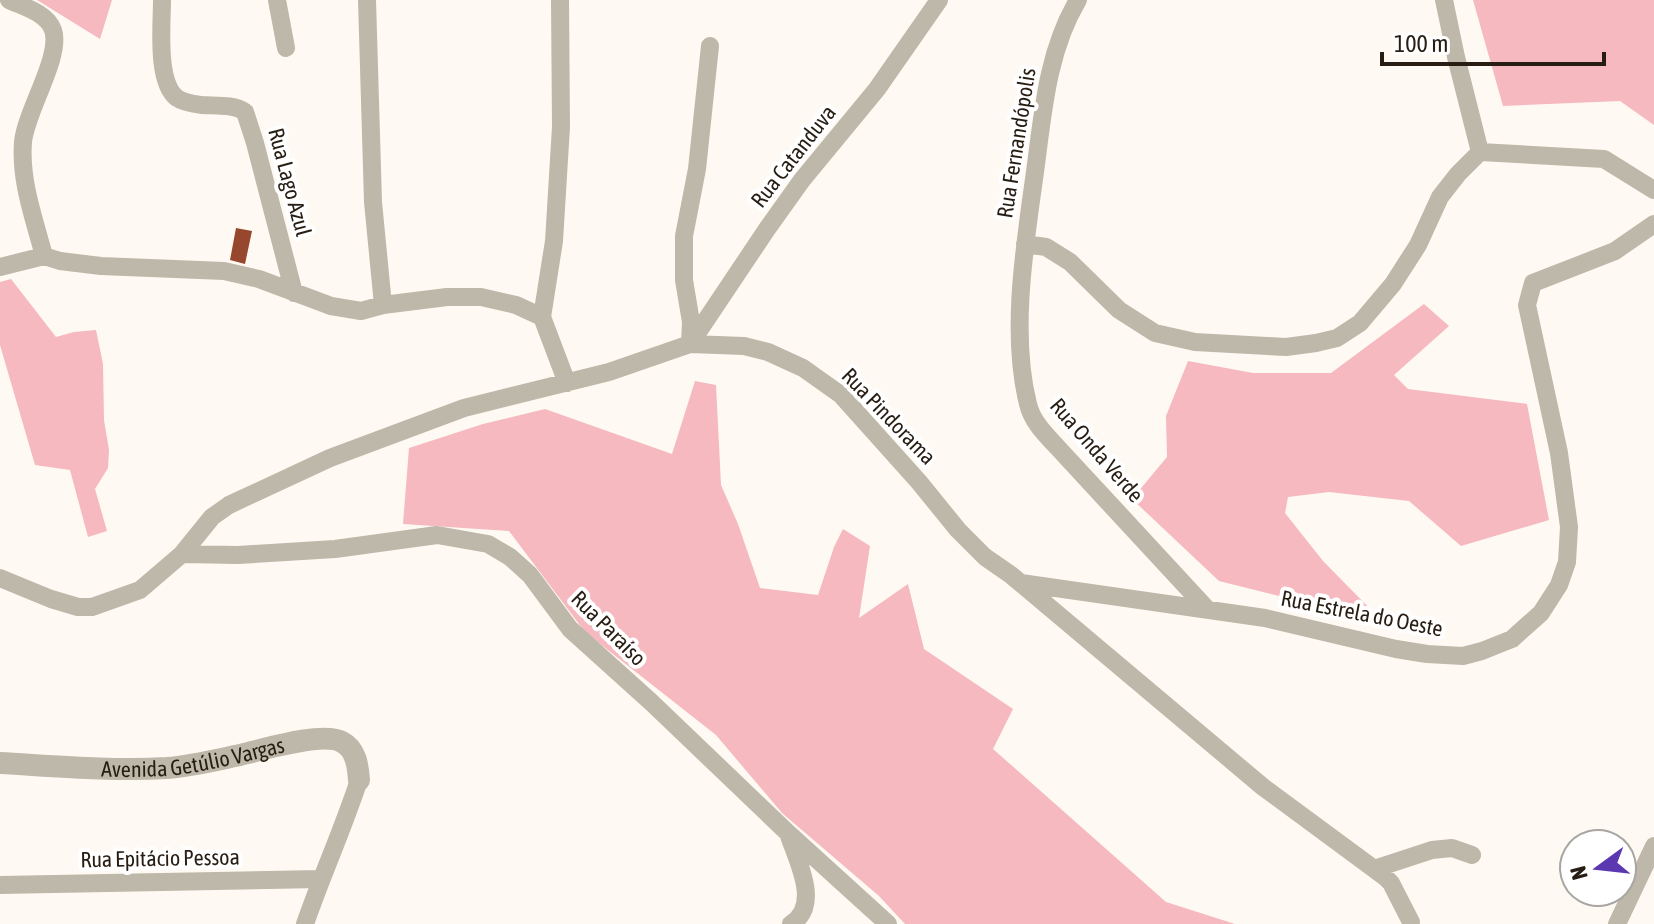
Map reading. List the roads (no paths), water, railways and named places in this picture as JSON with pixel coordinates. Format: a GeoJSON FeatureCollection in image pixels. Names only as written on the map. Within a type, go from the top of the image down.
{"type":"FeatureCollection","features":[{"type":"Feature","properties":{"kind":"street"},"geometry":{"type":"LineString","coordinates":[[9,0],[38,13],[52,26],[55,38],[54,52],[24,138],[25,187],[44,256]]}},
{"type":"Feature","properties":{"kind":"street"},"geometry":{"type":"LineString","coordinates":[[162,0],[163,65],[175,97]]}},
{"type":"Feature","properties":{"kind":"street"},"geometry":{"type":"LineString","coordinates":[[277,0],[286,48]]}},
{"type":"Feature","properties":{"kind":"street"},"geometry":{"type":"LineString","coordinates":[[367,0],[373,202],[383,305]]}},
{"type":"Feature","properties":{"kind":"street"},"geometry":{"type":"LineString","coordinates":[[560,0],[561,127],[554,241],[542,317],[567,383]]}},
{"type":"Feature","properties":{"kind":"street","name":"Rua Catanduva"},"geometry":{"type":"LineString","coordinates":[[690,344],[802,180],[877,89],[939,0]]}},
{"type":"Feature","properties":{"kind":"street","name":"Rua Fernandópolis"},"geometry":{"type":"LineString","coordinates":[[1078,0],[1053,56],[1025,244],[1046,247],[1070,262],[1119,310],[1155,333],[1195,342],[1286,347],[1337,338],[1360,323],[1393,284],[1418,245],[1440,197],[1480,152]]}},
{"type":"Feature","properties":{"kind":"street"},"geometry":{"type":"LineString","coordinates":[[1444,0],[1480,152],[1604,159],[1654,190]]}},
{"type":"Feature","properties":{"kind":"street"},"geometry":{"type":"LineString","coordinates":[[690,344],[691,322],[684,280],[684,236],[697,169],[710,46]]}},
{"type":"Feature","properties":{"kind":"street"},"geometry":{"type":"LineString","coordinates":[[154,72],[161,94],[175,97]]}},
{"type":"Feature","properties":{"kind":"street","name":"Rua Lago Azul"},"geometry":{"type":"LineString","coordinates":[[175,97],[186,103],[233,107],[245,112],[294,293]]}},
{"type":"Feature","properties":{"kind":"street","name":"Rua Estrela do Oeste"},"geometry":{"type":"LineString","coordinates":[[1021,583],[1265,618],[1427,654],[1463,656],[1512,639],[1541,613],[1559,585],[1567,562],[1569,527],[1559,453],[1527,305],[1533,283],[1615,251],[1654,224]]}},
{"type":"Feature","properties":{"kind":"street","name":"Rua Onda Verde"},"geometry":{"type":"LineString","coordinates":[[1025,244],[1020,312],[1021,364],[1028,407],[1037,425],[1208,610]]}},
{"type":"Feature","properties":{"kind":"street"},"geometry":{"type":"LineString","coordinates":[[0,267],[44,256],[101,266],[224,271],[259,279],[331,306],[361,311],[447,297],[481,297],[516,305],[542,317]]}},
{"type":"Feature","properties":{"kind":"street","name":"Rua Pindorama"},"geometry":{"type":"LineString","coordinates":[[0,578],[51,599],[78,607],[92,607],[140,590],[182,554],[212,517],[229,505],[330,458],[464,408],[609,372],[690,344],[744,346],[768,352],[803,368],[841,395],[985,557],[1021,583],[1263,787],[1391,883],[1411,922]]}},
{"type":"Feature","properties":{"kind":"street","name":"Rua Paraíso"},"geometry":{"type":"LineString","coordinates":[[182,554],[238,555],[335,549],[437,535],[488,544],[510,557],[530,575],[570,629],[888,924]]}},
{"type":"Feature","properties":{"kind":"street","name":"Avenida Getúlio Vargas"},"geometry":{"type":"LineString","coordinates":[[0,763],[169,768],[303,741],[331,739],[342,741],[349,747],[357,762],[359,780]]}},
{"type":"Feature","properties":{"kind":"street"},"geometry":{"type":"LineString","coordinates":[[305,924],[359,780]]}},
{"type":"Feature","properties":{"kind":"street"},"geometry":{"type":"LineString","coordinates":[[789,834],[806,892],[805,909],[800,919],[791,924]]}},
{"type":"Feature","properties":{"kind":"street"},"geometry":{"type":"LineString","coordinates":[[1617,924],[1654,846]]}},
{"type":"Feature","properties":{"kind":"street"},"geometry":{"type":"LineString","coordinates":[[1374,869],[1432,850],[1452,848],[1472,855]]}},
{"type":"Feature","properties":{"kind":"street","name":"Rua Epitácio Pessoa"},"geometry":{"type":"LineString","coordinates":[[0,885],[320,879]]}}]}
